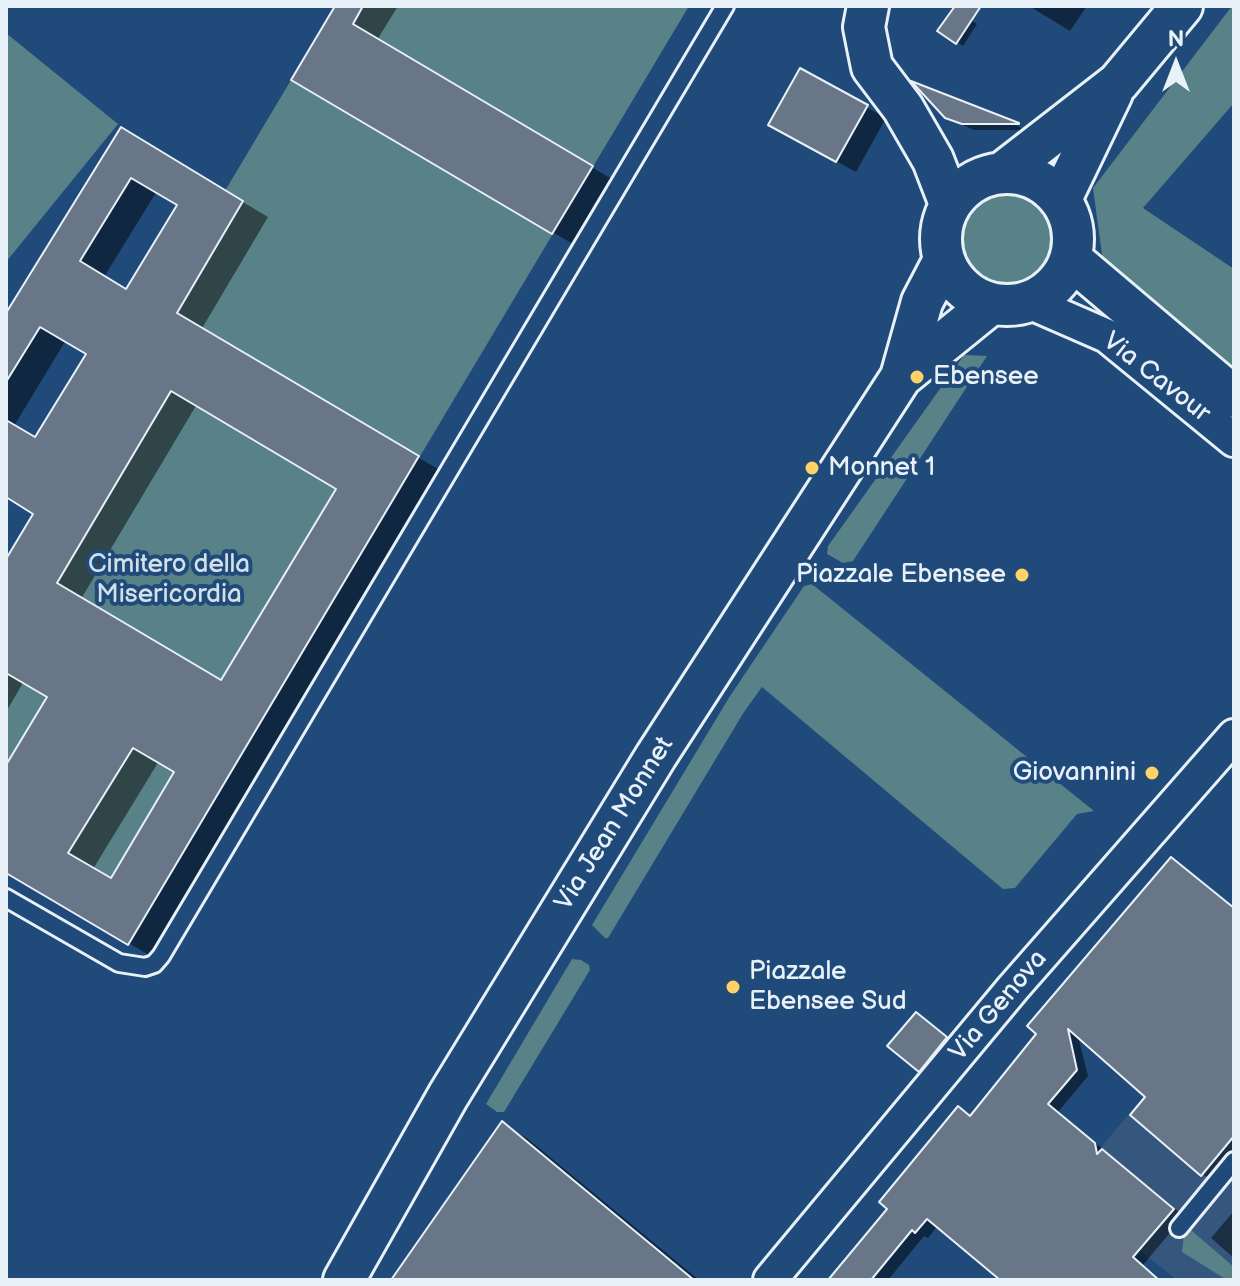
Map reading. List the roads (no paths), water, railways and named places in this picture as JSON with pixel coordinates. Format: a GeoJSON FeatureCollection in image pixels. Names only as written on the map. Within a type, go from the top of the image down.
{"type":"FeatureCollection","features":[{"type":"Feature","properties":{"kind":"street"},"geometry":{"type":"LineString","coordinates":[[868,6],[864,27],[872,67],[911,121],[933,160],[950,204]]}},
{"type":"Feature","properties":{"kind":"street"},"geometry":{"type":"LineString","coordinates":[[1061,199],[1118,83],[1182,6]]}},
{"type":"Feature","properties":{"kind":"street"},"geometry":{"type":"LineString","coordinates":[[1002,173],[1118,83]]}},
{"type":"Feature","properties":{"kind":"street"},"geometry":{"type":"LineString","coordinates":[[944,260],[941,231],[950,204],[964,188],[982,177],[1002,173],[1024,175],[1045,184],[1061,199],[1071,217],[1074,238],[1071,259],[1062,277],[1048,292],[1010,303]]}},
{"type":"Feature","properties":{"kind":"street","name":"Via Cavour"},"geometry":{"type":"LineString","coordinates":[[1071,259],[1234,397]]}},
{"type":"Feature","properties":{"kind":"street","name":"Via Cavour"},"geometry":{"type":"LineString","coordinates":[[944,260],[954,279],[970,295],[1010,303],[1107,336],[1234,440]]}},
{"type":"Feature","properties":{"kind":"street","name":"Via Jean Monnet"},"geometry":{"type":"LineString","coordinates":[[344,1280],[448,1096],[656,756],[901,377],[922,302],[944,260]]}},
{"type":"Feature","properties":{"kind":"street","name":"Via Jean Monnet"},"geometry":{"type":"LineString","coordinates":[[901,377],[1010,303]]}},
{"type":"Feature","properties":{"kind":"street","name":"Via Genova"},"geometry":{"type":"LineString","coordinates":[[770,1280],[1013,988],[1234,736]]}},
{"type":"Feature","properties":{"kind":"lane"},"geometry":{"type":"LineString","coordinates":[[6,898],[119,963],[145,967],[154,964],[161,956],[725,6]]}},
{"type":"Feature","properties":{"kind":"lane"},"geometry":{"type":"LineString","coordinates":[[1179,1228],[1234,1161]]}},
{"type":"Feature","properties":{"kind":"place","name":"Ebensee"},"geometry":{"type":"Point","coordinates":[917,377]}},
{"type":"Feature","properties":{"kind":"place","name":"Monnet 1"},"geometry":{"type":"Point","coordinates":[812,468]}},
{"type":"Feature","properties":{"kind":"place","name":"Piazzale Ebensee"},"geometry":{"type":"Point","coordinates":[1022,575]}},
{"type":"Feature","properties":{"kind":"place","name":"Giovannini"},"geometry":{"type":"Point","coordinates":[1152,773]}},
{"type":"Feature","properties":{"kind":"place","name":"Piazzale Ebensee Sud"},"geometry":{"type":"Point","coordinates":[733,987]}},
{"type":"Feature","properties":{"kind":"park label","name":"Cimitero della Misericordia"},"geometry":{"type":"Point","coordinates":[169,580]}}]}
